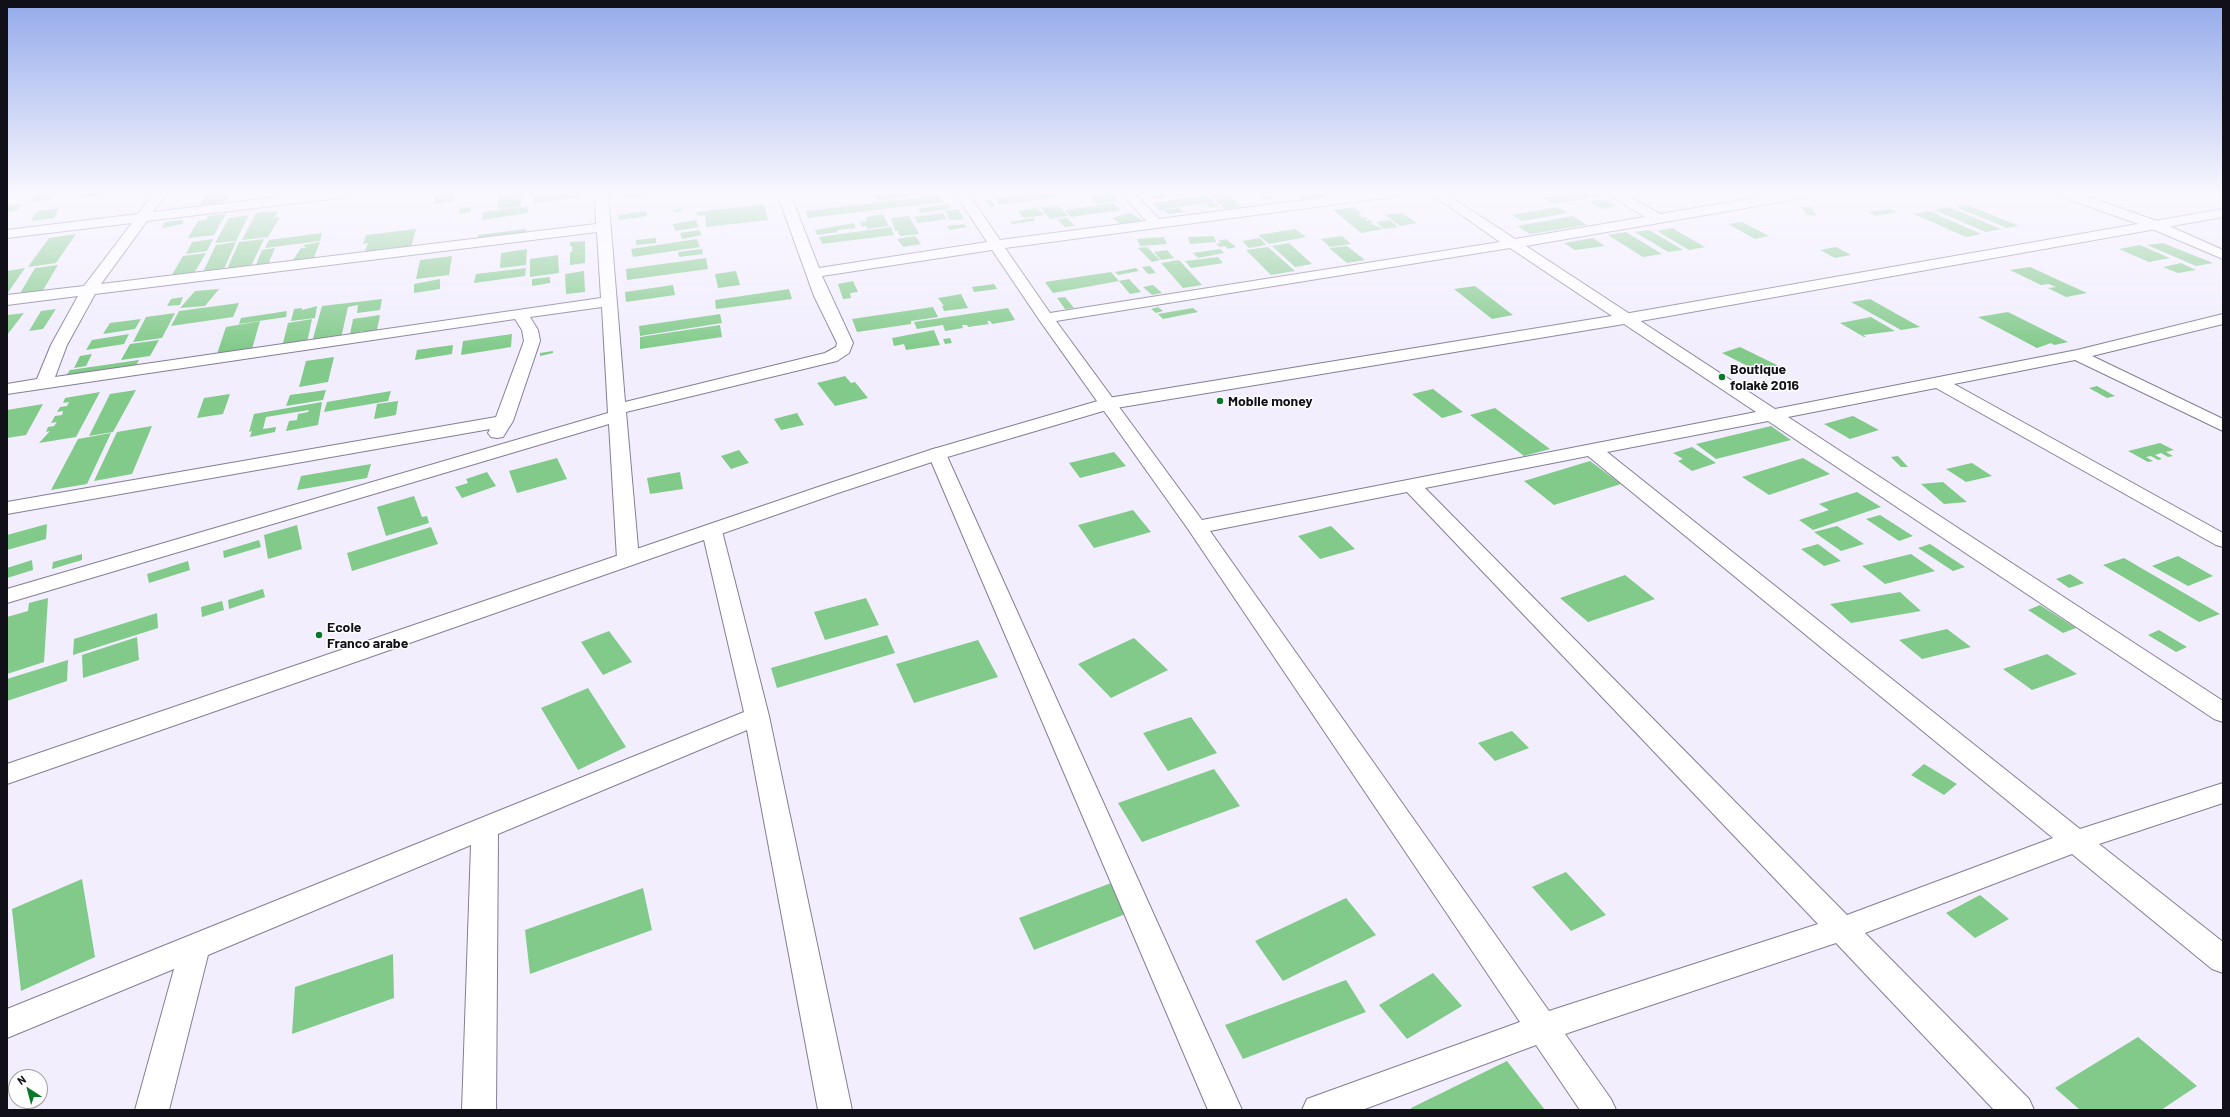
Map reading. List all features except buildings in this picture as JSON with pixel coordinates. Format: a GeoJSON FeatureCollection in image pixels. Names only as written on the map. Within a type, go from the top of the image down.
{"type":"FeatureCollection","features":[{"type":"Feature","properties":{"kind":"street"},"geometry":{"type":"LineString","coordinates":[[44,384],[59,345],[89,290],[123,245]]}},
{"type":"Feature","properties":{"kind":"street"},"geometry":{"type":"LineString","coordinates":[[7,300],[450,245]]}},
{"type":"Feature","properties":{"kind":"street"},"geometry":{"type":"LineString","coordinates":[[606,245],[628,559]]}},
{"type":"Feature","properties":{"kind":"street"},"geometry":{"type":"LineString","coordinates":[[7,596],[618,412],[831,357],[843,350],[845,343],[813,273],[803,245]]}},
{"type":"Feature","properties":{"kind":"street"},"geometry":{"type":"LineString","coordinates":[[813,273],[994,245]]}},
{"type":"Feature","properties":{"kind":"street"},"geometry":{"type":"LineString","coordinates":[[995,245],[1197,527],[1599,1110]]}},
{"type":"Feature","properties":{"kind":"street"},"geometry":{"type":"LineString","coordinates":[[1046,318],[1504,245]]}},
{"type":"Feature","properties":{"kind":"street"},"geometry":{"type":"LineString","coordinates":[[1513,245],[1772,414],[2223,714]]}},
{"type":"Feature","properties":{"kind":"street"},"geometry":{"type":"LineString","coordinates":[[7,774],[628,559],[712,532],[937,454],[1108,404],[1624,319],[2041,245]]}},
{"type":"Feature","properties":{"kind":"street"},"geometry":{"type":"LineString","coordinates":[[2201,245],[2223,255]]}},
{"type":"Feature","properties":{"kind":"street"},"geometry":{"type":"LineString","coordinates":[[7,389],[610,301]]}},
{"type":"Feature","properties":{"kind":"street"},"geometry":{"type":"LineString","coordinates":[[486,453],[504,421],[532,341],[530,330],[520,314]]}},
{"type":"Feature","properties":{"kind":"street"},"geometry":{"type":"LineString","coordinates":[[1197,527],[2077,355],[2223,319]]}},
{"type":"Feature","properties":{"kind":"street"},"geometry":{"type":"LineString","coordinates":[[2204,323],[2223,332]]}},
{"type":"Feature","properties":{"kind":"street"},"geometry":{"type":"LineString","coordinates":[[2077,355],[2223,426]]}},
{"type":"Feature","properties":{"kind":"street"},"geometry":{"type":"LineString","coordinates":[[1938,382],[2223,542]]}},
{"type":"Feature","properties":{"kind":"street"},"geometry":{"type":"LineString","coordinates":[[7,508],[504,421]]}},
{"type":"Feature","properties":{"kind":"street"},"geometry":{"type":"LineString","coordinates":[[1591,449],[2223,960]]}},
{"type":"Feature","properties":{"kind":"street"},"geometry":{"type":"LineString","coordinates":[[937,454],[1225,1110]]}},
{"type":"Feature","properties":{"kind":"street"},"geometry":{"type":"LineString","coordinates":[[1411,485],[2018,1110]]}},
{"type":"Feature","properties":{"kind":"street"},"geometry":{"type":"LineString","coordinates":[[712,532],[757,716],[835,1110]]}},
{"type":"Feature","properties":{"kind":"street"},"geometry":{"type":"LineString","coordinates":[[7,1024],[757,716]]}},
{"type":"Feature","properties":{"kind":"street"},"geometry":{"type":"LineString","coordinates":[[1319,1110],[1542,1028],[1842,929],[2076,841],[2223,793]]}},
{"type":"Feature","properties":{"kind":"street"},"geometry":{"type":"LineString","coordinates":[[479,1110],[485,828]]}},
{"type":"Feature","properties":{"kind":"street"},"geometry":{"type":"LineString","coordinates":[[152,1110],[195,946]]}},
{"type":"Feature","properties":{"kind":"place","name":"Boutique folakè 2016"},"geometry":{"type":"Point","coordinates":[1722,377]}},
{"type":"Feature","properties":{"kind":"place","name":"Mobile money"},"geometry":{"type":"Point","coordinates":[1220,401]}},
{"type":"Feature","properties":{"kind":"place","name":"Ecole Franco arabe"},"geometry":{"type":"Point","coordinates":[319,635]}}]}
